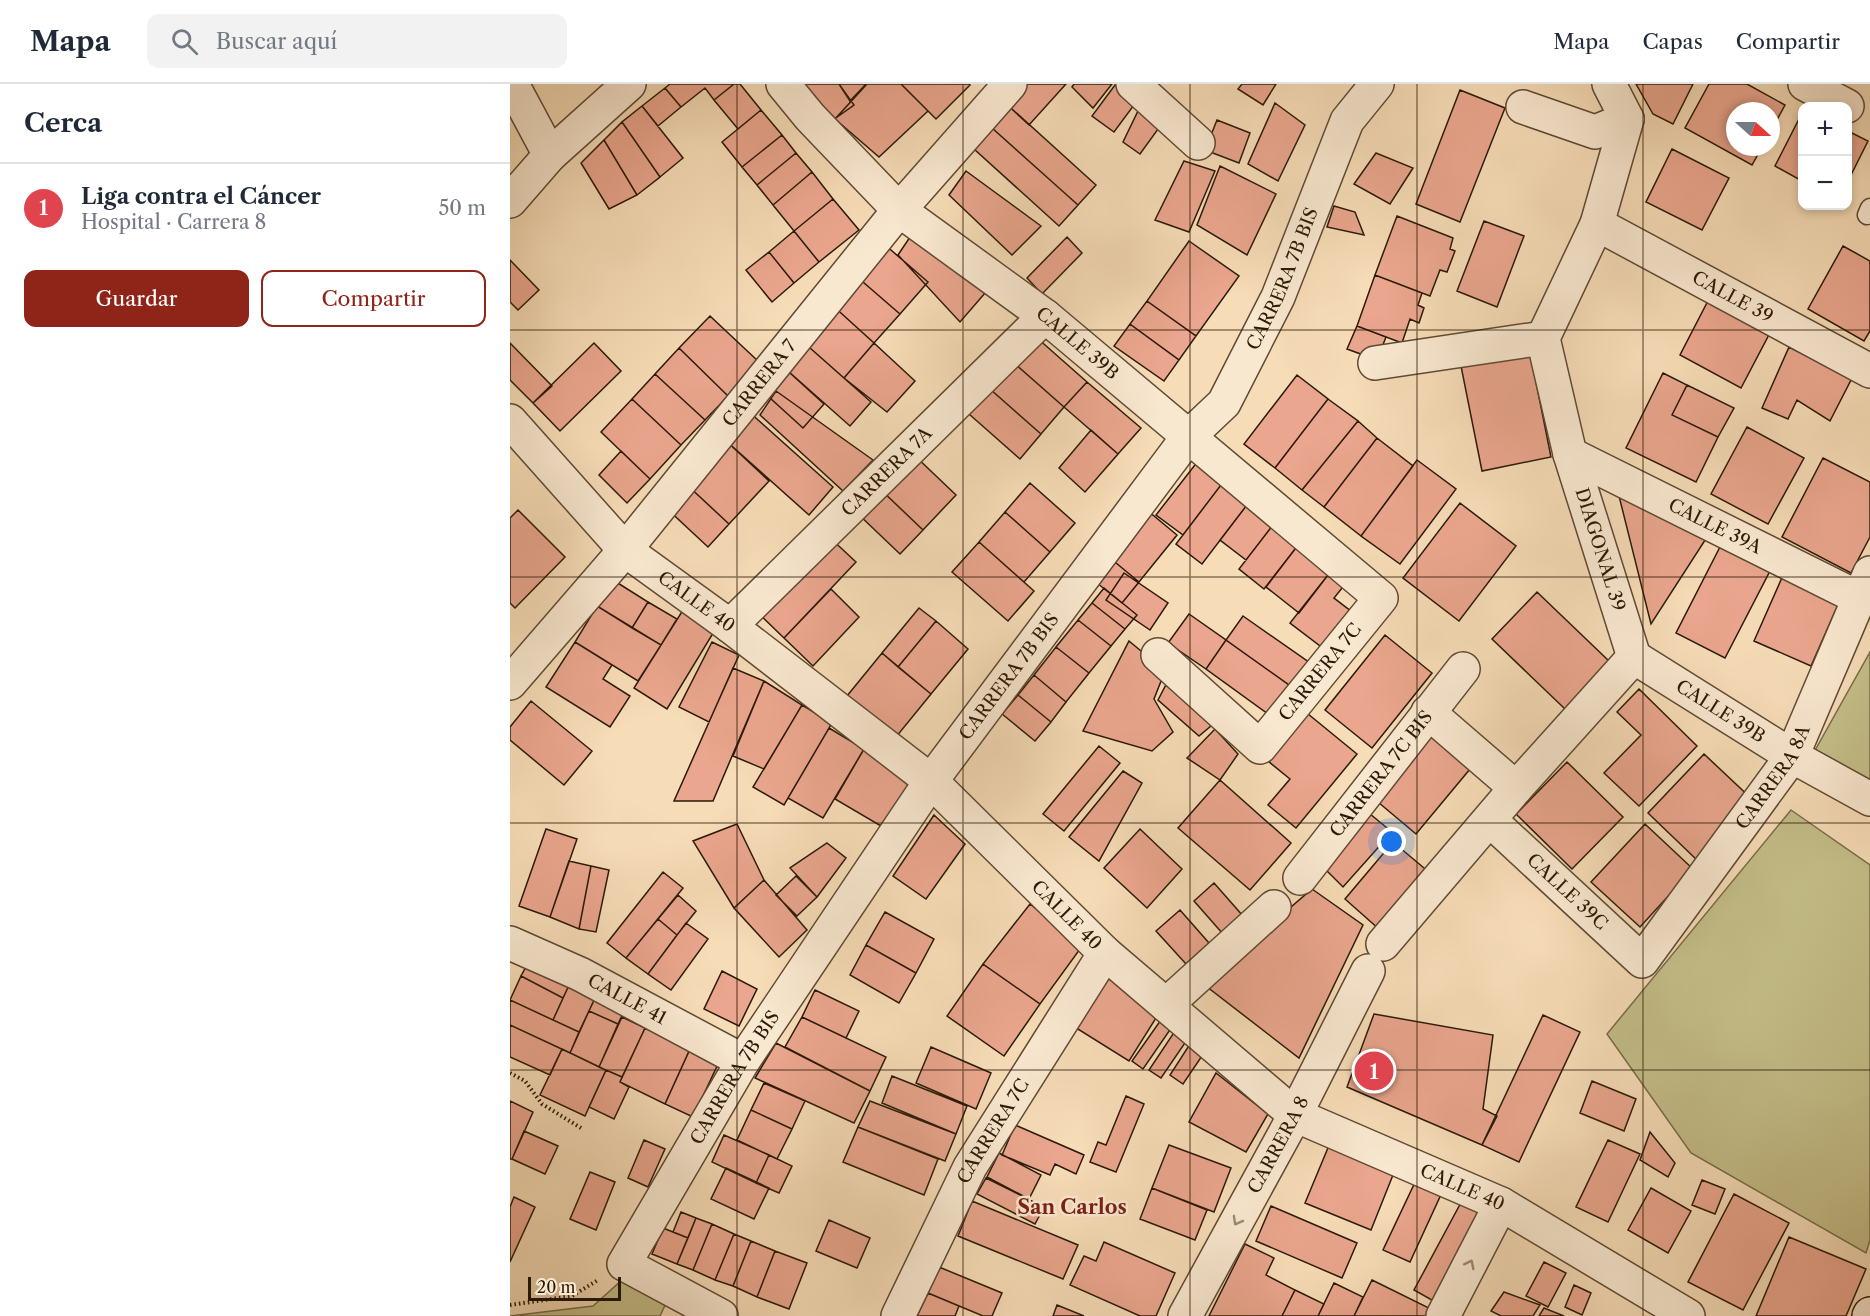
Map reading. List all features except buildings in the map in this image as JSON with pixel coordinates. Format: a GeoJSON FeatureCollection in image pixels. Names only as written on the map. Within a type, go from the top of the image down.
{"type":"FeatureCollection","features":[{"type":"Feature","properties":{"kind":"street"},"geometry":{"type":"LineString","coordinates":[[512,84],[550,155]]}},
{"type":"Feature","properties":{"kind":"street"},"geometry":{"type":"LineString","coordinates":[[510,201],[550,155],[629,84]]}},
{"type":"Feature","properties":{"kind":"street","name":"CALLE 39B"},"geometry":{"type":"LineString","coordinates":[[783,84],[810,117],[899,210],[1045,316],[1381,598]]}},
{"type":"Feature","properties":{"kind":"street","name":"CARRERA 7"},"geometry":{"type":"LineString","coordinates":[[510,683],[625,550],[899,210],[1010,84]]}},
{"type":"Feature","properties":{"kind":"street"},"geometry":{"type":"LineString","coordinates":[[1133,84],[1198,143]]}},
{"type":"Feature","properties":{"kind":"street","name":"CARRERA 7B BIS"},"geometry":{"type":"LineString","coordinates":[[624,1264],[743,1061],[931,781],[1188,438],[1224,404],[1278,297],[1347,121],[1377,84]]}},
{"type":"Feature","properties":{"kind":"street"},"geometry":{"type":"LineString","coordinates":[[1375,363],[1543,338],[1597,224],[1627,119],[1610,84]]}},
{"type":"Feature","properties":{"kind":"street"},"geometry":{"type":"LineString","coordinates":[[1805,84],[1838,102]]}},
{"type":"Feature","properties":{"kind":"street"},"geometry":{"type":"LineString","coordinates":[[1523,107],[1595,132],[1627,119]]}},
{"type":"Feature","properties":{"kind":"street"},"geometry":{"type":"LineString","coordinates":[[1852,110],[1870,119]]}},
{"type":"Feature","properties":{"kind":"street","name":"CALLE 39"},"geometry":{"type":"LineString","coordinates":[[1597,224],[1870,371]]}},
{"type":"Feature","properties":{"kind":"street","name":"CARRERA 7A"},"geometry":{"type":"LineString","coordinates":[[730,626],[1045,316]]}},
{"type":"Feature","properties":{"kind":"street","name":"DIAGONAL 39"},"geometry":{"type":"LineString","coordinates":[[1543,338],[1570,454],[1634,657]]}},
{"type":"Feature","properties":{"kind":"street","name":"CALLE 40"},"geometry":{"type":"LineString","coordinates":[[510,421],[625,550],[730,626],[931,781],[1105,953],[1295,1115],[1501,1204],[1688,1316]]}},
{"type":"Feature","properties":{"kind":"street","name":"CALLE 39A"},"geometry":{"type":"LineString","coordinates":[[1570,454],[1864,586]]}},
{"type":"Feature","properties":{"kind":"street","name":"CARRERA 8A"},"geometry":{"type":"LineString","coordinates":[[1642,961],[1791,756],[1864,586]]}},
{"type":"Feature","properties":{"kind":"street","name":"CARRERA 7C"},"geometry":{"type":"LineString","coordinates":[[1158,655],[1260,747],[1381,598]]}},
{"type":"Feature","properties":{"kind":"street"},"geometry":{"type":"LineString","coordinates":[[1491,821],[1516,788],[1634,657]]}},
{"type":"Feature","properties":{"kind":"street","name":"CALLE 39B"},"geometry":{"type":"LineString","coordinates":[[1634,657],[1791,756],[1870,799]]}},
{"type":"Feature","properties":{"kind":"street","name":"CARRERA 7C BIS"},"geometry":{"type":"LineString","coordinates":[[1300,878],[1463,669]]}},
{"type":"Feature","properties":{"kind":"street"},"geometry":{"type":"LineString","coordinates":[[1428,712],[1516,788]]}},
{"type":"Feature","properties":{"kind":"street","name":"CALLE 39C"},"geometry":{"type":"LineString","coordinates":[[1491,821],[1642,961]]}},
{"type":"Feature","properties":{"kind":"street","name":"CARRERA 8"},"geometry":{"type":"LineString","coordinates":[[1185,1316],[1295,1115],[1376,958],[1491,821]]}},
{"type":"Feature","properties":{"kind":"street"},"geometry":{"type":"LineString","coordinates":[[1166,1005],[1274,907]]}},
{"type":"Feature","properties":{"kind":"street","name":"CALLE 41"},"geometry":{"type":"LineString","coordinates":[[510,943],[580,974],[743,1061]]}},
{"type":"Feature","properties":{"kind":"street","name":"CARRERA 7C"},"geometry":{"type":"LineString","coordinates":[[898,1316],[970,1167],[1105,953]]}},
{"type":"Feature","properties":{"kind":"street"},"geometry":{"type":"LineString","coordinates":[[1443,1316],[1501,1204]]}},
{"type":"Feature","properties":{"kind":"street"},"geometry":{"type":"LineString","coordinates":[[624,1264],[677,1306],[721,1316]]}},
{"type":"Feature","properties":{"kind":"path"},"geometry":{"type":"LineString","coordinates":[[510,1073],[525,1081],[542,1104],[581,1128]]}},
{"type":"Feature","properties":{"kind":"path"},"geometry":{"type":"LineString","coordinates":[[510,1305],[572,1296],[624,1264]]}},
{"type":"Feature","properties":{"kind":"shaded area"},"geometry":{"type":"Polygon","coordinates":[[[1870,652],[1870,790],[1813,754],[1870,652]]]}},
{"type":"Feature","properties":{"kind":"shaded area"},"geometry":{"type":"Polygon","coordinates":[[[1791,810],[1870,865],[1870,1240],[1866,1253],[1691,1153],[1607,1034],[1791,810]]]}},
{"type":"Feature","properties":{"kind":"shaded area"},"geometry":{"type":"Polygon","coordinates":[[[622,1280],[666,1303],[660,1316],[510,1316],[593,1306],[622,1280]]]}},
{"type":"Feature","properties":{"kind":"place","name":"Liga contra el Cáncer"},"geometry":{"type":"Point","coordinates":[1374,1071]}},
{"type":"Feature","properties":{"kind":"district","name":"San Carlos"},"geometry":{"type":"Point","coordinates":[1072,1207]}}]}
